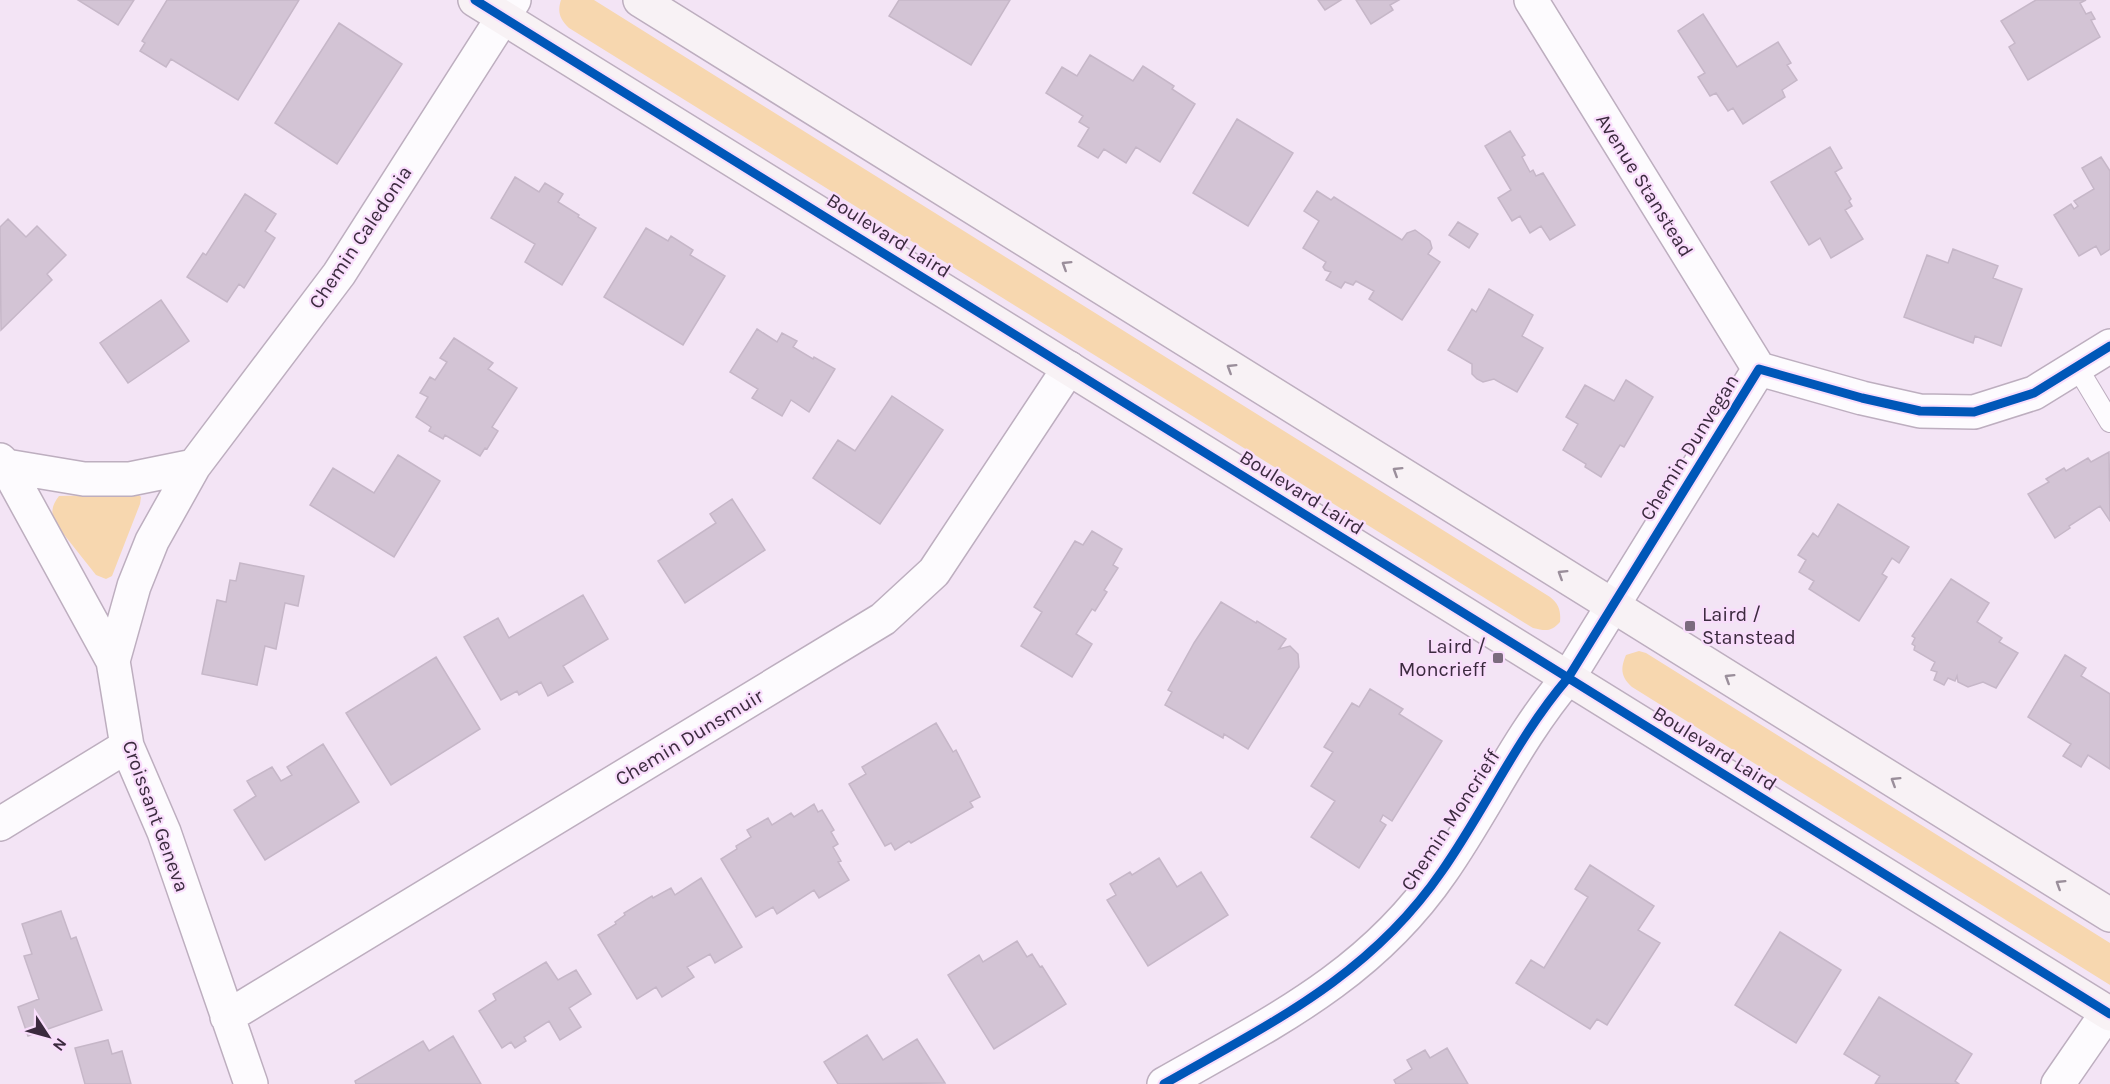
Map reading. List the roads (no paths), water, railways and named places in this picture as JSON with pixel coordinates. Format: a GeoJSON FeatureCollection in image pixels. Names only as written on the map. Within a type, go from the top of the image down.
{"type":"FeatureCollection","features":[{"type":"Feature","properties":{"kind":"street","name":"Boulevard Laird"},"geometry":{"type":"LineString","coordinates":[[475,0],[509,9],[1069,368],[2109,1013]]}},
{"type":"Feature","properties":{"kind":"street"},"geometry":{"type":"LineString","coordinates":[[640,0],[2110,915]]}},
{"type":"Feature","properties":{"kind":"street","name":"Avenue Stanstead"},"geometry":{"type":"LineString","coordinates":[[1531,0],[1759,369]]}},
{"type":"Feature","properties":{"kind":"street","name":"Chemin Caledonia"},"geometry":{"type":"LineString","coordinates":[[113,661],[134,586],[148,550],[194,466],[339,274],[509,9]]}},
{"type":"Feature","properties":{"kind":"street","name":"Chemin Dunvegan"},"geometry":{"type":"LineString","coordinates":[[1568,678],[1759,369],[1862,398],[1920,411],[1974,412],[2034,393],[2110,346]]}},
{"type":"Feature","properties":{"kind":"street","name":"Chemin Dunsmuir"},"geometry":{"type":"LineString","coordinates":[[227,1017],[883,619],[934,572],[1069,368]]}},
{"type":"Feature","properties":{"kind":"street"},"geometry":{"type":"LineString","coordinates":[[3,463],[84,479],[130,479],[194,466]]}},
{"type":"Feature","properties":{"kind":"street","name":"Croissant Geneva"},"geometry":{"type":"LineString","coordinates":[[3,463],[113,661],[127,746],[164,832],[251,1084]]}},
{"type":"Feature","properties":{"kind":"street","name":"Chemin Moncrieff"},"geometry":{"type":"LineString","coordinates":[[1164,1084],[1300,1006],[1376,948],[1401,923],[1442,872],[1546,703],[1568,678]]}},
{"type":"Feature","properties":{"kind":"street"},"geometry":{"type":"LineString","coordinates":[[0,824],[127,746]]}},
{"type":"Feature","properties":{"kind":"street"},"geometry":{"type":"LineString","coordinates":[[2058,1084],[2109,1013]]}},
{"type":"Feature","properties":{"kind":"lane"},"geometry":{"type":"LineString","coordinates":[[2077,367],[2110,422]]}},
{"type":"Feature","properties":{"kind":"place","name":"Laird / Stanstead"},"geometry":{"type":"Point","coordinates":[1690,626]}},
{"type":"Feature","properties":{"kind":"place","name":"Laird / Moncrieff"},"geometry":{"type":"Point","coordinates":[1498,658]}}]}
